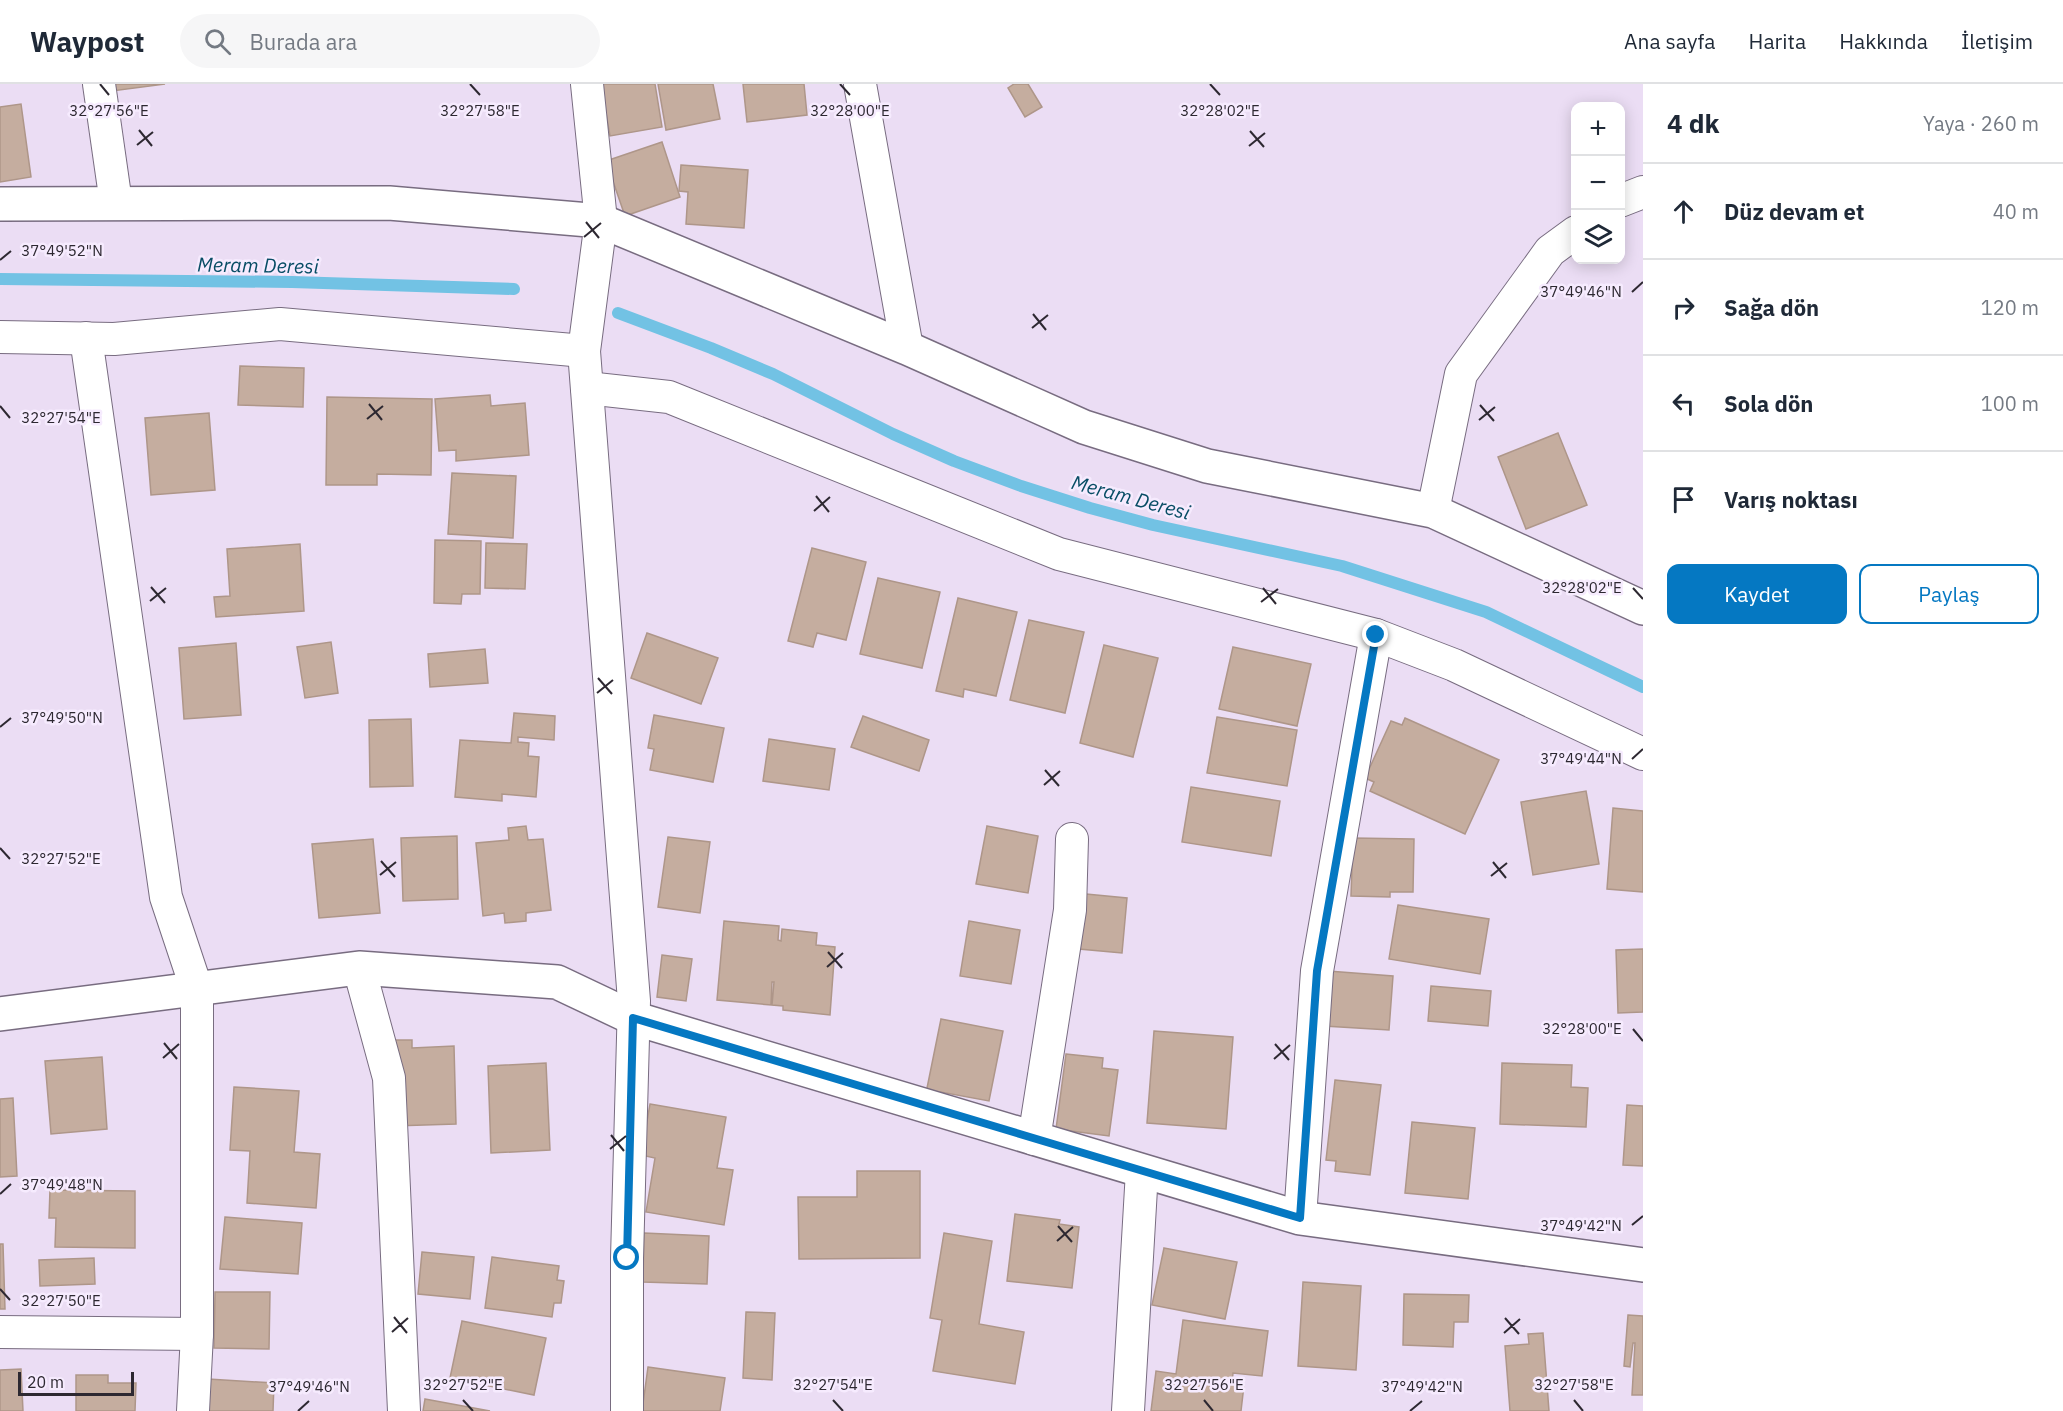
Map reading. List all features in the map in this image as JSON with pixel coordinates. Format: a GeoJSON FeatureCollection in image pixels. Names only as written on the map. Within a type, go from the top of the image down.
{"type":"FeatureCollection","features":[{"type":"Feature","properties":{"kind":"street"},"geometry":{"type":"LineString","coordinates":[[99,84],[116,203]]}},
{"type":"Feature","properties":{"kind":"street"},"geometry":{"type":"LineString","coordinates":[[587,84],[601,221],[584,351],[634,1001],[627,1258],[627,1411]]}},
{"type":"Feature","properties":{"kind":"street"},"geometry":{"type":"LineString","coordinates":[[860,84],[907,348]]}},
{"type":"Feature","properties":{"kind":"street"},"geometry":{"type":"LineString","coordinates":[[1625,199],[1643,192]]}},
{"type":"Feature","properties":{"kind":"street"},"geometry":{"type":"LineString","coordinates":[[0,204],[389,203],[601,221],[907,348],[1084,427],[1207,466],[1433,511],[1643,608]]}},
{"type":"Feature","properties":{"kind":"street"},"geometry":{"type":"LineString","coordinates":[[1433,511],[1461,374],[1550,251],[1571,235]]}},
{"type":"Feature","properties":{"kind":"street"},"geometry":{"type":"LineString","coordinates":[[0,337],[114,339],[280,324],[584,351]]}},
{"type":"Feature","properties":{"kind":"street"},"geometry":{"type":"LineString","coordinates":[[86,338],[166,897],[197,990],[197,1334],[193,1411]]}},
{"type":"Feature","properties":{"kind":"street"},"geometry":{"type":"LineString","coordinates":[[587,388],[669,398],[1059,554],[1376,635],[1454,665],[1643,754]]}},
{"type":"Feature","properties":{"kind":"street"},"geometry":{"type":"LineString","coordinates":[[1300,1218],[1317,971],[1376,635]]}},
{"type":"Feature","properties":{"kind":"street"},"geometry":{"type":"LineString","coordinates":[[1034,1138],[1070,910],[1072,839]]}},
{"type":"Feature","properties":{"kind":"street"},"geometry":{"type":"LineString","coordinates":[[359,968],[389,1078],[404,1411]]}},
{"type":"Feature","properties":{"kind":"street"},"geometry":{"type":"LineString","coordinates":[[0,1014],[15,1014],[359,968],[557,982],[633,1018],[1300,1218],[1643,1265]]}},
{"type":"Feature","properties":{"kind":"street"},"geometry":{"type":"LineString","coordinates":[[1128,1411],[1142,1171]]}},
{"type":"Feature","properties":{"kind":"street"},"geometry":{"type":"LineString","coordinates":[[0,1332],[197,1334]]}},
{"type":"Feature","properties":{"kind":"building"},"geometry":{"type":"Polygon","coordinates":[[[112,84],[165,84],[112,91],[112,84]]]}},
{"type":"Feature","properties":{"kind":"building"},"geometry":{"type":"Polygon","coordinates":[[[601,84],[655,84],[662,127],[610,136],[601,84]]]}},
{"type":"Feature","properties":{"kind":"building"},"geometry":{"type":"Polygon","coordinates":[[[658,84],[713,84],[720,119],[666,130],[658,84]]]}},
{"type":"Feature","properties":{"kind":"building"},"geometry":{"type":"Polygon","coordinates":[[[743,84],[804,84],[807,115],[747,122],[743,84]]]}},
{"type":"Feature","properties":{"kind":"building"},"geometry":{"type":"Polygon","coordinates":[[[1014,84],[1028,84],[1042,107],[1025,117],[1008,88],[1014,84]]]}},
{"type":"Feature","properties":{"kind":"building"},"geometry":{"type":"Polygon","coordinates":[[[21,104],[31,177],[0,182],[0,107],[21,104]]]}},
{"type":"Feature","properties":{"kind":"building"},"geometry":{"type":"Polygon","coordinates":[[[662,142],[680,197],[625,216],[606,161],[662,142]]]}},
{"type":"Feature","properties":{"kind":"building"},"geometry":{"type":"Polygon","coordinates":[[[681,165],[748,170],[744,228],[686,224],[688,192],[679,191],[681,165]]]}},
{"type":"Feature","properties":{"kind":"building"},"geometry":{"type":"Polygon","coordinates":[[[240,366],[304,368],[303,407],[238,405],[240,366]]]}},
{"type":"Feature","properties":{"kind":"building"},"geometry":{"type":"Polygon","coordinates":[[[490,395],[491,406],[525,403],[529,455],[456,461],[456,450],[439,451],[435,399],[490,395]]]}},
{"type":"Feature","properties":{"kind":"building"},"geometry":{"type":"Polygon","coordinates":[[[327,397],[432,399],[431,475],[377,474],[377,485],[326,485],[327,397]]]}},
{"type":"Feature","properties":{"kind":"building"},"geometry":{"type":"Polygon","coordinates":[[[209,413],[215,490],[151,495],[145,418],[209,413]]]}},
{"type":"Feature","properties":{"kind":"building"},"geometry":{"type":"Polygon","coordinates":[[[1558,433],[1587,505],[1526,529],[1498,457],[1558,433]]]}},
{"type":"Feature","properties":{"kind":"building"},"geometry":{"type":"Polygon","coordinates":[[[452,473],[516,476],[513,538],[448,534],[452,473]]]}},
{"type":"Feature","properties":{"kind":"building"},"geometry":{"type":"Polygon","coordinates":[[[435,540],[481,541],[480,594],[462,594],[461,604],[434,603],[435,540]]]}},
{"type":"Feature","properties":{"kind":"building"},"geometry":{"type":"Polygon","coordinates":[[[486,543],[527,544],[525,589],[485,588],[486,543]]]}},
{"type":"Feature","properties":{"kind":"building"},"geometry":{"type":"Polygon","coordinates":[[[300,544],[304,611],[216,617],[214,597],[230,596],[227,549],[300,544]]]}},
{"type":"Feature","properties":{"kind":"building"},"geometry":{"type":"Polygon","coordinates":[[[812,548],[866,562],[846,640],[817,633],[813,647],[788,641],[812,548]]]}},
{"type":"Feature","properties":{"kind":"building"},"geometry":{"type":"Polygon","coordinates":[[[878,578],[940,592],[922,668],[860,654],[878,578]]]}},
{"type":"Feature","properties":{"kind":"building"},"geometry":{"type":"Polygon","coordinates":[[[958,598],[1017,612],[996,696],[964,689],[963,697],[936,691],[958,598]]]}},
{"type":"Feature","properties":{"kind":"building"},"geometry":{"type":"Polygon","coordinates":[[[1029,620],[1084,632],[1065,713],[1010,700],[1029,620]]]}},
{"type":"Feature","properties":{"kind":"building"},"geometry":{"type":"Polygon","coordinates":[[[647,633],[718,658],[701,704],[631,678],[647,633]]]}},
{"type":"Feature","properties":{"kind":"building"},"geometry":{"type":"Polygon","coordinates":[[[331,642],[338,693],[305,698],[297,647],[331,642]]]}},
{"type":"Feature","properties":{"kind":"building"},"geometry":{"type":"Polygon","coordinates":[[[236,643],[241,715],[184,719],[179,648],[236,643]]]}},
{"type":"Feature","properties":{"kind":"building"},"geometry":{"type":"Polygon","coordinates":[[[1104,645],[1158,658],[1133,757],[1080,743],[1104,645]]]}},
{"type":"Feature","properties":{"kind":"building"},"geometry":{"type":"Polygon","coordinates":[[[1233,647],[1311,664],[1297,726],[1219,709],[1233,647]]]}},
{"type":"Feature","properties":{"kind":"building"},"geometry":{"type":"Polygon","coordinates":[[[485,649],[488,683],[430,687],[428,654],[485,649]]]}},
{"type":"Feature","properties":{"kind":"building"},"geometry":{"type":"Polygon","coordinates":[[[514,713],[555,716],[554,740],[518,737],[518,742],[529,743],[528,756],[539,757],[536,797],[502,794],[502,801],[455,797],[460,740],[511,743],[514,713]]]}},
{"type":"Feature","properties":{"kind":"building"},"geometry":{"type":"Polygon","coordinates":[[[654,715],[724,728],[713,782],[650,770],[654,749],[648,748],[654,715]]]}},
{"type":"Feature","properties":{"kind":"building"},"geometry":{"type":"Polygon","coordinates":[[[863,716],[929,740],[919,771],[851,747],[863,716]]]}},
{"type":"Feature","properties":{"kind":"building"},"geometry":{"type":"Polygon","coordinates":[[[1217,717],[1297,730],[1287,786],[1207,773],[1217,717]]]}},
{"type":"Feature","properties":{"kind":"building"},"geometry":{"type":"Polygon","coordinates":[[[1405,718],[1499,760],[1465,834],[1370,791],[1374,782],[1365,778],[1391,721],[1402,725],[1405,718]]]}},
{"type":"Feature","properties":{"kind":"building"},"geometry":{"type":"Polygon","coordinates":[[[411,719],[413,786],[370,787],[369,720],[411,719]]]}},
{"type":"Feature","properties":{"kind":"building"},"geometry":{"type":"Polygon","coordinates":[[[769,739],[835,749],[829,790],[763,781],[769,739]]]}},
{"type":"Feature","properties":{"kind":"building"},"geometry":{"type":"Polygon","coordinates":[[[1191,787],[1280,801],[1271,856],[1182,842],[1191,787]]]}},
{"type":"Feature","properties":{"kind":"building"},"geometry":{"type":"Polygon","coordinates":[[[1586,791],[1599,864],[1533,875],[1521,802],[1586,791]]]}},
{"type":"Feature","properties":{"kind":"building"},"geometry":{"type":"Polygon","coordinates":[[[1613,808],[1643,811],[1643,892],[1607,889],[1613,808]]]}},
{"type":"Feature","properties":{"kind":"building"},"geometry":{"type":"Polygon","coordinates":[[[526,826],[528,840],[543,839],[551,910],[526,913],[526,921],[505,923],[504,913],[483,916],[476,843],[509,840],[508,828],[526,826]]]}},
{"type":"Feature","properties":{"kind":"building"},"geometry":{"type":"Polygon","coordinates":[[[987,826],[1038,836],[1028,893],[976,884],[987,826]]]}},
{"type":"Feature","properties":{"kind":"building"},"geometry":{"type":"Polygon","coordinates":[[[457,836],[458,899],[403,901],[401,838],[457,836]]]}},
{"type":"Feature","properties":{"kind":"building"},"geometry":{"type":"Polygon","coordinates":[[[668,837],[710,842],[700,913],[658,907],[668,837]]]}},
{"type":"Feature","properties":{"kind":"building"},"geometry":{"type":"Polygon","coordinates":[[[1353,838],[1414,839],[1413,892],[1390,892],[1390,897],[1351,896],[1353,838]]]}},
{"type":"Feature","properties":{"kind":"building"},"geometry":{"type":"Polygon","coordinates":[[[373,839],[380,913],[319,918],[312,844],[373,839]]]}},
{"type":"Feature","properties":{"kind":"building"},"geometry":{"type":"Polygon","coordinates":[[[1086,894],[1127,898],[1122,953],[1079,949],[1086,894]]]}},
{"type":"Feature","properties":{"kind":"building"},"geometry":{"type":"Polygon","coordinates":[[[1398,905],[1489,919],[1480,974],[1389,959],[1398,905]]]}},
{"type":"Feature","properties":{"kind":"building"},"geometry":{"type":"Polygon","coordinates":[[[724,921],[779,926],[778,940],[781,941],[782,929],[817,933],[816,945],[835,947],[830,1015],[783,1010],[783,1006],[772,1005],[774,982],[772,982],[771,1005],[717,1000],[724,921]]]}},
{"type":"Feature","properties":{"kind":"building"},"geometry":{"type":"Polygon","coordinates":[[[969,921],[1020,930],[1011,984],[960,976],[969,921]]]}},
{"type":"Feature","properties":{"kind":"building"},"geometry":{"type":"Polygon","coordinates":[[[1643,949],[1643,1012],[1618,1013],[1616,950],[1643,949]]]}},
{"type":"Feature","properties":{"kind":"building"},"geometry":{"type":"Polygon","coordinates":[[[662,955],[692,959],[686,1001],[657,997],[662,955]]]}},
{"type":"Feature","properties":{"kind":"building"},"geometry":{"type":"Polygon","coordinates":[[[1328,971],[1393,976],[1389,1030],[1324,1026],[1328,971]]]}},
{"type":"Feature","properties":{"kind":"building"},"geometry":{"type":"Polygon","coordinates":[[[1431,986],[1491,991],[1488,1026],[1428,1021],[1431,986]]]}},
{"type":"Feature","properties":{"kind":"building"},"geometry":{"type":"Polygon","coordinates":[[[941,1019],[1003,1031],[989,1101],[941,1092],[939,1101],[925,1098],[941,1019]]]}},
{"type":"Feature","properties":{"kind":"building"},"geometry":{"type":"Polygon","coordinates":[[[1154,1031],[1233,1037],[1226,1129],[1147,1123],[1154,1031]]]}},
{"type":"Feature","properties":{"kind":"building"},"geometry":{"type":"Polygon","coordinates":[[[391,1040],[412,1040],[412,1048],[454,1046],[456,1124],[393,1126],[391,1040]]]}},
{"type":"Feature","properties":{"kind":"building"},"geometry":{"type":"Polygon","coordinates":[[[1066,1054],[1103,1058],[1102,1068],[1118,1070],[1109,1136],[1056,1129],[1066,1054]]]}},
{"type":"Feature","properties":{"kind":"building"},"geometry":{"type":"Polygon","coordinates":[[[102,1057],[107,1129],[51,1134],[45,1061],[102,1057]]]}},
{"type":"Feature","properties":{"kind":"building"},"geometry":{"type":"Polygon","coordinates":[[[546,1063],[550,1150],[491,1153],[488,1066],[546,1063]]]}},
{"type":"Feature","properties":{"kind":"building"},"geometry":{"type":"Polygon","coordinates":[[[1502,1063],[1572,1065],[1571,1087],[1588,1088],[1586,1127],[1500,1124],[1502,1063]]]}},
{"type":"Feature","properties":{"kind":"building"},"geometry":{"type":"Polygon","coordinates":[[[1335,1080],[1381,1085],[1370,1175],[1335,1171],[1336,1161],[1326,1160],[1335,1080]]]}},
{"type":"Feature","properties":{"kind":"building"},"geometry":{"type":"Polygon","coordinates":[[[234,1087],[299,1091],[294,1152],[320,1154],[316,1208],[247,1203],[250,1151],[230,1150],[234,1087]]]}},
{"type":"Feature","properties":{"kind":"building"},"geometry":{"type":"Polygon","coordinates":[[[13,1098],[17,1176],[0,1177],[0,1099],[13,1098]]]}},
{"type":"Feature","properties":{"kind":"building"},"geometry":{"type":"Polygon","coordinates":[[[650,1104],[726,1117],[717,1168],[733,1170],[724,1225],[646,1212],[655,1158],[641,1155],[650,1104]]]}},
{"type":"Feature","properties":{"kind":"building"},"geometry":{"type":"Polygon","coordinates":[[[1627,1105],[1643,1106],[1643,1166],[1623,1165],[1627,1105]]]}},
{"type":"Feature","properties":{"kind":"building"},"geometry":{"type":"Polygon","coordinates":[[[1412,1122],[1475,1128],[1468,1199],[1405,1193],[1412,1122]]]}},
{"type":"Feature","properties":{"kind":"building"},"geometry":{"type":"Polygon","coordinates":[[[857,1171],[920,1171],[920,1258],[799,1259],[798,1197],[857,1197],[857,1171]]]}},
{"type":"Feature","properties":{"kind":"building"},"geometry":{"type":"Polygon","coordinates":[[[50,1190],[135,1191],[135,1248],[55,1247],[56,1218],[49,1218],[50,1190]]]}},
{"type":"Feature","properties":{"kind":"building"},"geometry":{"type":"Polygon","coordinates":[[[1015,1214],[1060,1220],[1059,1224],[1079,1227],[1072,1288],[1007,1281],[1015,1214]]]}},
{"type":"Feature","properties":{"kind":"building"},"geometry":{"type":"Polygon","coordinates":[[[225,1217],[302,1223],[298,1274],[220,1269],[225,1217]]]}},
{"type":"Feature","properties":{"kind":"building"},"geometry":{"type":"Polygon","coordinates":[[[644,1233],[709,1236],[707,1284],[643,1282],[644,1233]]]}},
{"type":"Feature","properties":{"kind":"building"},"geometry":{"type":"Polygon","coordinates":[[[944,1233],[992,1241],[979,1324],[1024,1332],[1015,1384],[933,1371],[942,1320],[930,1318],[944,1233]]]}},
{"type":"Feature","properties":{"kind":"building"},"geometry":{"type":"Polygon","coordinates":[[[0,1244],[3,1244],[5,1309],[0,1309],[0,1244]]]}},
{"type":"Feature","properties":{"kind":"building"},"geometry":{"type":"Polygon","coordinates":[[[1164,1248],[1237,1262],[1225,1319],[1152,1305],[1164,1248]]]}},
{"type":"Feature","properties":{"kind":"building"},"geometry":{"type":"Polygon","coordinates":[[[422,1252],[474,1257],[470,1299],[418,1294],[422,1252]]]}},
{"type":"Feature","properties":{"kind":"building"},"geometry":{"type":"Polygon","coordinates":[[[492,1257],[559,1266],[557,1280],[564,1281],[561,1303],[554,1303],[552,1317],[485,1308],[492,1257]]]}},
{"type":"Feature","properties":{"kind":"building"},"geometry":{"type":"Polygon","coordinates":[[[94,1258],[95,1284],[40,1286],[39,1260],[94,1258]]]}},
{"type":"Feature","properties":{"kind":"building"},"geometry":{"type":"Polygon","coordinates":[[[1303,1282],[1361,1286],[1356,1370],[1298,1366],[1303,1282]]]}},
{"type":"Feature","properties":{"kind":"building"},"geometry":{"type":"Polygon","coordinates":[[[215,1292],[270,1292],[269,1349],[214,1348],[215,1292]]]}},
{"type":"Feature","properties":{"kind":"building"},"geometry":{"type":"Polygon","coordinates":[[[1404,1294],[1469,1295],[1468,1322],[1454,1322],[1453,1347],[1403,1345],[1404,1294]]]}},
{"type":"Feature","properties":{"kind":"building"},"geometry":{"type":"Polygon","coordinates":[[[746,1312],[775,1313],[772,1380],[743,1378],[746,1312]]]}},
{"type":"Feature","properties":{"kind":"building"},"geometry":{"type":"Polygon","coordinates":[[[1628,1315],[1643,1316],[1643,1395],[1632,1395],[1635,1343],[1633,1343],[1630,1367],[1624,1366],[1628,1315]]]}},
{"type":"Feature","properties":{"kind":"building"},"geometry":{"type":"Polygon","coordinates":[[[1183,1320],[1268,1331],[1262,1376],[1233,1373],[1232,1383],[1244,1385],[1241,1411],[1151,1411],[1156,1371],[1176,1374],[1183,1320]]]}},
{"type":"Feature","properties":{"kind":"building"},"geometry":{"type":"Polygon","coordinates":[[[462,1321],[546,1338],[534,1395],[450,1378],[462,1321]]]}},
{"type":"Feature","properties":{"kind":"building"},"geometry":{"type":"Polygon","coordinates":[[[1543,1333],[1549,1411],[1510,1411],[1505,1346],[1529,1344],[1528,1334],[1543,1333]]]}},
{"type":"Feature","properties":{"kind":"building"},"geometry":{"type":"Polygon","coordinates":[[[648,1367],[725,1378],[720,1411],[642,1411],[648,1367]]]}},
{"type":"Feature","properties":{"kind":"building"},"geometry":{"type":"Polygon","coordinates":[[[21,1369],[23,1411],[0,1411],[0,1370],[21,1369]]]}},
{"type":"Feature","properties":{"kind":"building"},"geometry":{"type":"Polygon","coordinates":[[[76,1375],[108,1375],[108,1383],[136,1383],[135,1411],[76,1411],[76,1375]]]}},
{"type":"Feature","properties":{"kind":"building"},"geometry":{"type":"Polygon","coordinates":[[[208,1379],[274,1383],[273,1411],[195,1411],[208,1379]]]}},
{"type":"Feature","properties":{"kind":"building"},"geometry":{"type":"Polygon","coordinates":[[[425,1399],[490,1411],[423,1411],[425,1399]]]}},
{"type":"Feature","properties":{"kind":"waterway","name":"Meram Deresi"},"geometry":{"type":"LineString","coordinates":[[0,279],[292,282],[514,289]]}},
{"type":"Feature","properties":{"kind":"waterway","name":"Meram Deresi"},"geometry":{"type":"LineString","coordinates":[[618,313],[773,374],[893,434],[954,461],[1021,486],[1153,525],[1342,566],[1486,612],[1643,687]]}},
{"type":"Feature","properties":{"kind":"route"},"geometry":{"type":"LineString","coordinates":[[627,1258],[633,1018],[1300,1218],[1317,971],[1376,635]]}}]}
